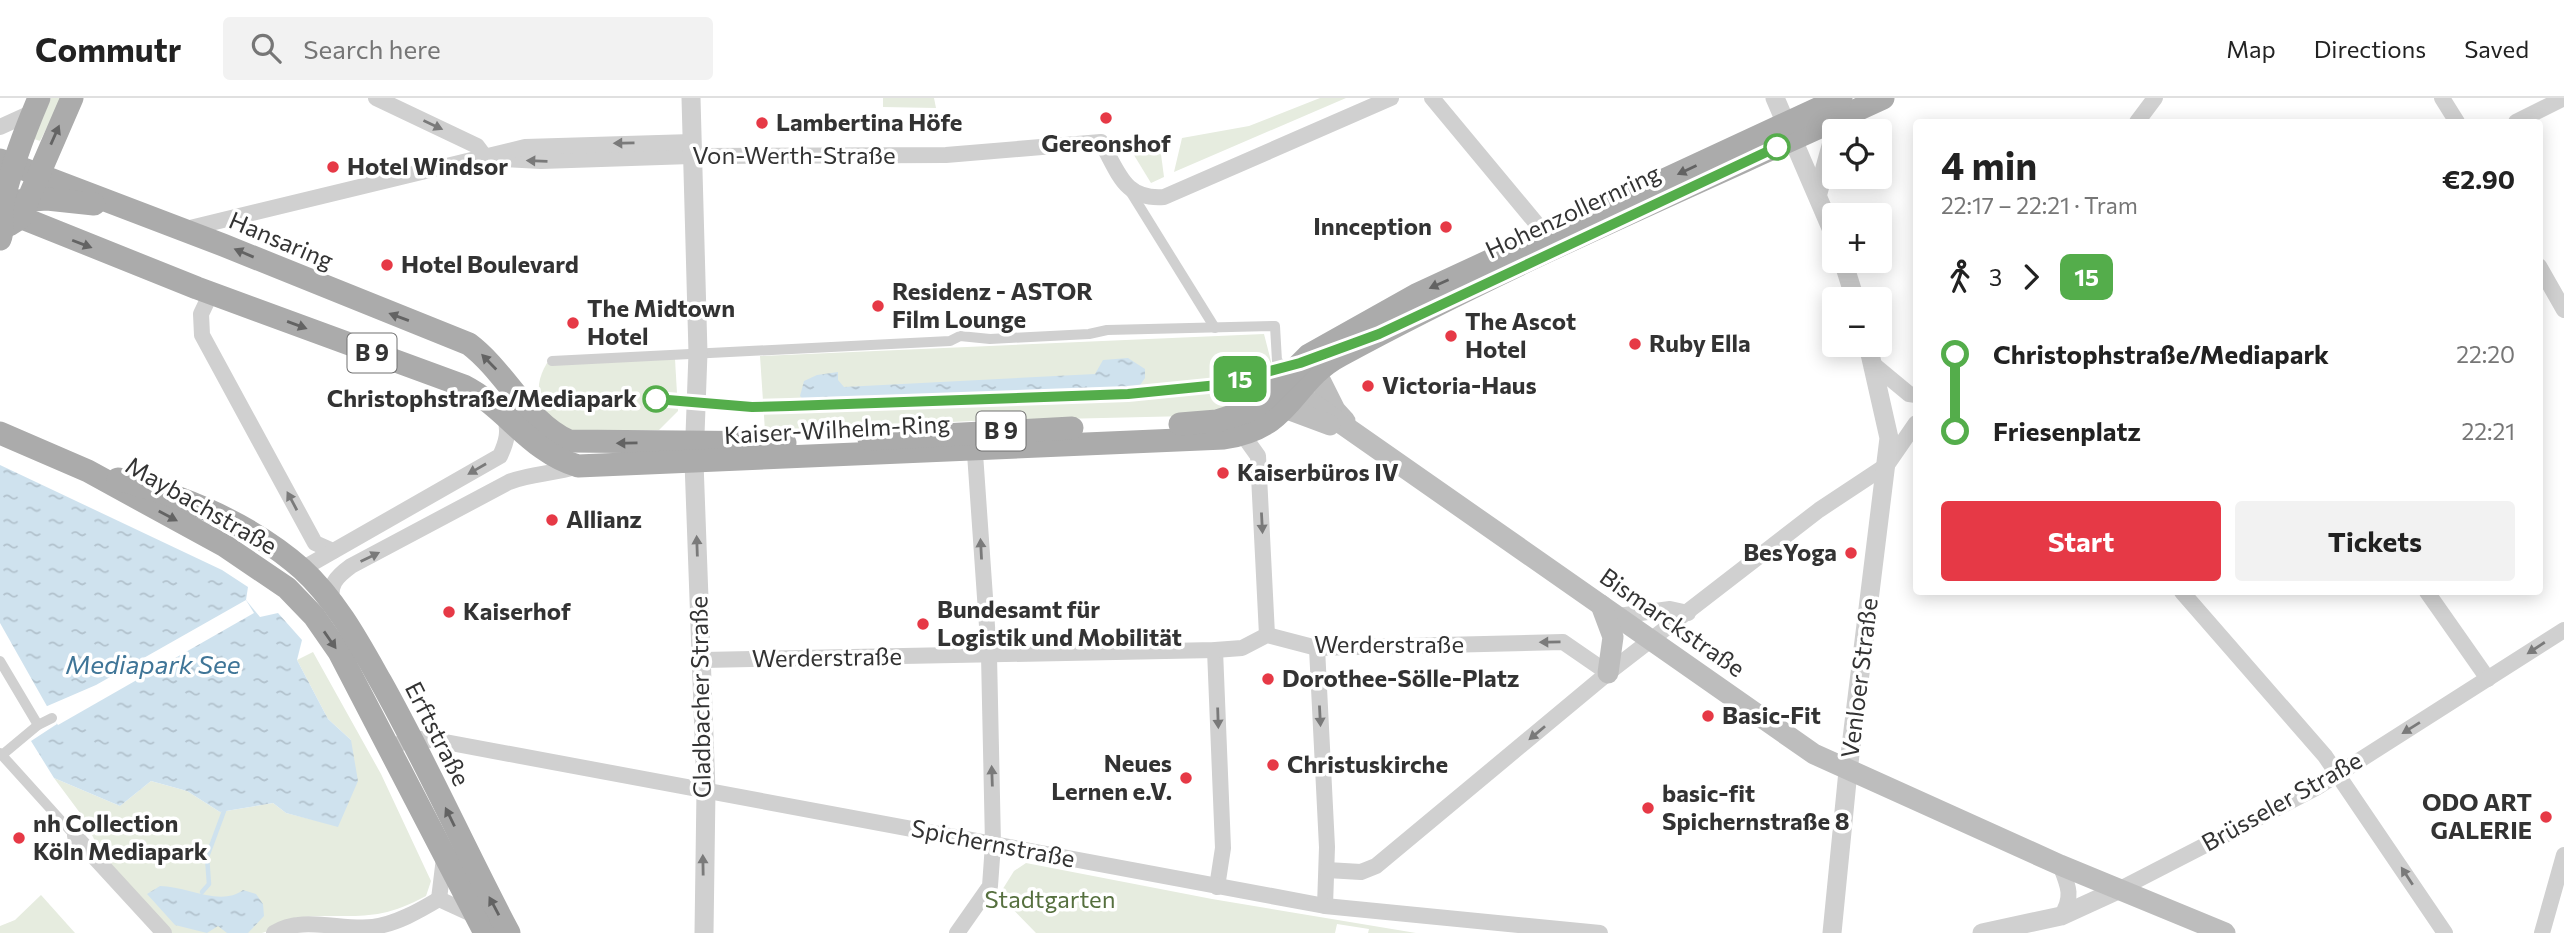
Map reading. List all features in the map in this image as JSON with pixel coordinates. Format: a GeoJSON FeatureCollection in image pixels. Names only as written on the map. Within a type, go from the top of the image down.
{"type":"FeatureCollection","features":[{"type":"Feature","properties":{"kind":"main road"},"geometry":{"type":"LineString","coordinates":[[7,214],[39,173],[72,98]]}},
{"type":"Feature","properties":{"kind":"main road","name":"Hohenzollernring"},"geometry":{"type":"LineString","coordinates":[[1840,119],[1882,98]]}},
{"type":"Feature","properties":{"kind":"main road"},"geometry":{"type":"LineString","coordinates":[[7,214],[7,162],[36,105]]}},
{"type":"Feature","properties":{"kind":"main road","name":"Hohenzollernring"},"geometry":{"type":"LineString","coordinates":[[1293,402],[1325,363],[1417,313],[1552,242],[1790,131],[1822,123]]}},
{"type":"Feature","properties":{"kind":"main road","name":"Hansaring"},"geometry":{"type":"LineString","coordinates":[[7,162],[469,344],[488,360],[523,400]]}},
{"type":"Feature","properties":{"kind":"main road","name":"B 9"},"geometry":{"type":"LineString","coordinates":[[7,214],[68,200],[135,212]]}},
{"type":"Feature","properties":{"kind":"main road","name":"B 9"},"geometry":{"type":"LineString","coordinates":[[7,214],[464,386],[481,395],[505,416]]}},
{"type":"Feature","properties":{"kind":"main road","name":"Hohenzollernring"},"geometry":{"type":"LineString","coordinates":[[1283,380],[1309,355],[1416,295],[1552,242]]}},
{"type":"Feature","properties":{"kind":"main road"},"geometry":{"type":"LineString","coordinates":[[1316,372],[1335,410],[1361,437]]}},
{"type":"Feature","properties":{"kind":"main road"},"geometry":{"type":"LineString","coordinates":[[1283,380],[1293,402],[1361,437]]}},
{"type":"Feature","properties":{"kind":"main road","name":"Kaiser-Wilhelm-Ring"},"geometry":{"type":"LineString","coordinates":[[974,441],[1217,421],[1248,411],[1283,380]]}},
{"type":"Feature","properties":{"kind":"main road","name":"Kaiser-Wilhelm-Ring"},"geometry":{"type":"LineString","coordinates":[[523,400],[541,422],[569,441],[694,452]]}},
{"type":"Feature","properties":{"kind":"main road","name":"Kaiser-Wilhelm-Ring"},"geometry":{"type":"LineString","coordinates":[[505,416],[537,447],[558,460],[578,466],[763,445],[1243,435],[1262,428],[1293,402]]}},
{"type":"Feature","properties":{"kind":"main road","name":"Maybachstraße"},"geometry":{"type":"LineString","coordinates":[[0,433],[88,471],[225,546],[287,588]]}},
{"type":"Feature","properties":{"kind":"main road","name":"Bismarckstraße"},"geometry":{"type":"LineString","coordinates":[[1361,437],[1814,754],[2060,865],[2225,933]]}},
{"type":"Feature","properties":{"kind":"main road","name":"Maybachstraße"},"geometry":{"type":"LineString","coordinates":[[88,471],[176,495],[239,526],[302,569]]}},
{"type":"Feature","properties":{"kind":"main road","name":"Erftstraße"},"geometry":{"type":"LineString","coordinates":[[302,569],[333,604],[365,653],[412,737],[509,933]]}},
{"type":"Feature","properties":{"kind":"main road","name":"Erftstraße"},"geometry":{"type":"LineString","coordinates":[[287,588],[314,616],[339,652],[481,925]]}},
{"type":"Feature","properties":{"kind":"main road"},"geometry":{"type":"LineString","coordinates":[[1608,673],[1613,637],[1609,610]]}},
{"type":"Feature","properties":{"kind":"street"},"geometry":{"type":"LineString","coordinates":[[376,98],[477,146],[486,158]]}},
{"type":"Feature","properties":{"kind":"street","name":"Gladbacher Straße"},"geometry":{"type":"LineString","coordinates":[[691,98],[698,353],[694,452],[706,790],[703,826],[704,933]]}},
{"type":"Feature","properties":{"kind":"street"},"geometry":{"type":"LineString","coordinates":[[1130,191],[1141,197],[1164,197],[1391,98]]}},
{"type":"Feature","properties":{"kind":"street"},"geometry":{"type":"LineString","coordinates":[[1432,98],[1552,242]]}},
{"type":"Feature","properties":{"kind":"street"},"geometry":{"type":"LineString","coordinates":[[1775,98],[1822,204]]}},
{"type":"Feature","properties":{"kind":"street"},"geometry":{"type":"LineString","coordinates":[[2139,119],[2155,98]]}},
{"type":"Feature","properties":{"kind":"street"},"geometry":{"type":"LineString","coordinates":[[2442,98],[2455,119]]}},
{"type":"Feature","properties":{"kind":"street"},"geometry":{"type":"LineString","coordinates":[[2522,119],[2564,98]]}},
{"type":"Feature","properties":{"kind":"street"},"geometry":{"type":"LineString","coordinates":[[0,127],[36,105]]}},
{"type":"Feature","properties":{"kind":"street","name":"Von-Werth-Straße"},"geometry":{"type":"LineString","coordinates":[[183,230],[486,158],[541,161],[692,149],[946,155],[1101,142],[1130,191]]}},
{"type":"Feature","properties":{"kind":"street"},"geometry":{"type":"LineString","coordinates":[[1818,193],[1822,180]]}},
{"type":"Feature","properties":{"kind":"street"},"geometry":{"type":"LineString","coordinates":[[1130,191],[1215,328]]}},
{"type":"Feature","properties":{"kind":"street"},"geometry":{"type":"LineString","coordinates":[[2543,273],[2564,310]]}},
{"type":"Feature","properties":{"kind":"street"},"geometry":{"type":"LineString","coordinates":[[211,293],[201,314],[202,335],[315,543],[333,551]]}},
{"type":"Feature","properties":{"kind":"street"},"geometry":{"type":"LineString","coordinates":[[552,361],[950,341],[960,336],[990,339],[1090,334],[1107,330],[1275,326],[1277,361],[1283,380]]}},
{"type":"Feature","properties":{"kind":"street","name":"Venloer Straße"},"geometry":{"type":"LineString","coordinates":[[1832,933],[1848,771],[1887,465],[1888,425],[1872,357]]}},
{"type":"Feature","properties":{"kind":"street"},"geometry":{"type":"LineString","coordinates":[[1874,365],[1913,395]]}},
{"type":"Feature","properties":{"kind":"street"},"geometry":{"type":"LineString","coordinates":[[302,569],[500,456],[507,442],[505,416]]}},
{"type":"Feature","properties":{"kind":"street"},"geometry":{"type":"LineString","coordinates":[[1327,870],[1361,872],[1376,866],[1608,673],[1819,510],[1887,465],[1913,427]]}},
{"type":"Feature","properties":{"kind":"street"},"geometry":{"type":"LineString","coordinates":[[1243,435],[1258,456],[1267,635]]}},
{"type":"Feature","properties":{"kind":"street"},"geometry":{"type":"LineString","coordinates":[[957,933],[990,886],[993,844],[989,655],[974,441]]}},
{"type":"Feature","properties":{"kind":"street"},"geometry":{"type":"LineString","coordinates":[[333,604],[330,591],[335,578],[351,566],[509,482],[578,466]]}},
{"type":"Feature","properties":{"kind":"street"},"geometry":{"type":"LineString","coordinates":[[2185,595],[2325,756],[2445,933]]}},
{"type":"Feature","properties":{"kind":"street"},"geometry":{"type":"LineString","coordinates":[[2429,595],[2488,679]]}},
{"type":"Feature","properties":{"kind":"street"},"geometry":{"type":"LineString","coordinates":[[1609,610],[1670,609],[1688,613]]}},
{"type":"Feature","properties":{"kind":"street","name":"Brüsseler Straße"},"geometry":{"type":"LineString","coordinates":[[1982,933],[2061,916],[2120,889],[2337,775],[2564,630]]}},
{"type":"Feature","properties":{"kind":"street","name":"Werderstraße"},"geometry":{"type":"LineString","coordinates":[[703,660],[1215,650],[1242,648],[1267,635],[1317,648],[1563,642],[1608,673]]}},
{"type":"Feature","properties":{"kind":"street"},"geometry":{"type":"LineString","coordinates":[[1317,648],[1327,870],[1325,906]]}},
{"type":"Feature","properties":{"kind":"street"},"geometry":{"type":"LineString","coordinates":[[1215,650],[1223,848],[1217,887]]}},
{"type":"Feature","properties":{"kind":"street"},"geometry":{"type":"LineString","coordinates":[[0,662],[13,693],[38,725]]}},
{"type":"Feature","properties":{"kind":"street"},"geometry":{"type":"LineString","coordinates":[[52,719],[38,725],[1,755],[164,933]]}},
{"type":"Feature","properties":{"kind":"street"},"geometry":{"type":"LineString","coordinates":[[390,747],[412,737]]}},
{"type":"Feature","properties":{"kind":"street","name":"Spichernstraße"},"geometry":{"type":"LineString","coordinates":[[412,737],[1325,906],[1600,933]]}},
{"type":"Feature","properties":{"kind":"street"},"geometry":{"type":"LineString","coordinates":[[439,900],[444,855]]}},
{"type":"Feature","properties":{"kind":"street"},"geometry":{"type":"LineString","coordinates":[[2542,933],[2564,855]]}},
{"type":"Feature","properties":{"kind":"street"},"geometry":{"type":"LineString","coordinates":[[2060,865],[2070,893],[2068,905],[2061,916]]}},
{"type":"Feature","properties":{"kind":"street"},"geometry":{"type":"LineString","coordinates":[[439,900],[481,925]]}},
{"type":"Feature","properties":{"kind":"street"},"geometry":{"type":"LineString","coordinates":[[274,933],[299,925],[375,927],[410,915],[439,900]]}},
{"type":"Feature","properties":{"kind":"green space"},"geometry":{"type":"Polygon","coordinates":[[[51,98],[62,98],[40,141],[34,139],[51,98]]]}},
{"type":"Feature","properties":{"kind":"green space"},"geometry":{"type":"Polygon","coordinates":[[[883,98],[934,98],[936,108],[883,107],[883,98]]]}},
{"type":"Feature","properties":{"kind":"green space"},"geometry":{"type":"Polygon","coordinates":[[[1320,98],[1346,98],[1174,172],[1182,138],[1249,126],[1320,98]]]}},
{"type":"Feature","properties":{"kind":"green space"},"geometry":{"type":"Polygon","coordinates":[[[1159,139],[1164,177],[1151,183],[1126,142],[1159,139]]]}},
{"type":"Feature","properties":{"kind":"green space"},"geometry":{"type":"Polygon","coordinates":[[[1264,334],[1274,373],[1244,403],[1233,409],[1189,416],[972,421],[765,431],[760,356],[1264,334]]]}},
{"type":"Feature","properties":{"kind":"green space"},"geometry":{"type":"Polygon","coordinates":[[[675,359],[678,411],[659,430],[565,432],[550,417],[541,401],[539,383],[547,363],[675,359]]]}},
{"type":"Feature","properties":{"kind":"green space"},"geometry":{"type":"Polygon","coordinates":[[[313,652],[381,774],[431,881],[426,896],[392,911],[378,914],[296,918],[262,933],[170,933],[101,853],[83,817],[54,778],[120,806],[151,781],[187,791],[220,812],[273,803],[286,813],[338,826],[351,740],[328,719],[297,660],[313,652]]]}},
{"type":"Feature","properties":{"kind":"green space","name":"Stadtgarten"},"geometry":{"type":"Polygon","coordinates":[[[1026,863],[1212,899],[1416,933],[1368,933],[1369,929],[1337,924],[1335,933],[1036,933],[999,895],[1014,871],[1026,863]]]}},
{"type":"Feature","properties":{"kind":"green space"},"geometry":{"type":"Polygon","coordinates":[[[41,895],[75,933],[0,933],[0,926],[15,920],[41,895]]]}},
{"type":"Feature","properties":{"kind":"water"},"geometry":{"type":"Polygon","coordinates":[[[1128,358],[1145,369],[1145,378],[1136,391],[1125,393],[820,407],[810,407],[800,396],[804,381],[817,375],[838,372],[838,380],[844,387],[1095,374],[1103,360],[1128,358]]]}},
{"type":"Feature","properties":{"kind":"water","name":"Mediapark See"},"geometry":{"type":"Polygon","coordinates":[[[0,465],[222,570],[248,587],[246,600],[260,617],[278,613],[302,640],[297,660],[328,719],[351,740],[358,781],[338,827],[286,813],[273,803],[220,812],[187,791],[151,781],[120,806],[54,778],[31,741],[57,724],[0,623],[0,465]]]}},
{"type":"Feature","properties":{"kind":"water"},"geometry":{"type":"Polygon","coordinates":[[[160,886],[224,897],[243,890],[256,894],[263,904],[264,916],[248,933],[227,933],[218,926],[207,933],[175,925],[147,894],[160,886]]]}},
{"type":"Feature","properties":{"kind":"pier"},"geometry":{"type":"Polygon","coordinates":[[[246,600],[254,613],[58,725],[45,707],[96,685],[246,600]]]}},
{"type":"Feature","properties":{"kind":"waterway"},"geometry":{"type":"LineString","coordinates":[[202,892],[209,884],[207,857],[224,811]]}},
{"type":"Feature","properties":{"kind":"tram line","name":"15"},"geometry":{"type":"LineString","coordinates":[[656,399],[752,407],[1128,394],[1218,385],[1300,363],[1379,334],[1777,147]]}},
{"type":"Feature","properties":{"kind":"place","name":"Gereonshof"},"geometry":{"type":"Point","coordinates":[1106,118]}},
{"type":"Feature","properties":{"kind":"place","name":"Lambertina Höfe"},"geometry":{"type":"Point","coordinates":[762,123]}},
{"type":"Feature","properties":{"kind":"place","name":"Hotel Windsor"},"geometry":{"type":"Point","coordinates":[333,167]}},
{"type":"Feature","properties":{"kind":"place","name":"Innception"},"geometry":{"type":"Point","coordinates":[1446,227]}},
{"type":"Feature","properties":{"kind":"place","name":"Hotel Boulevard"},"geometry":{"type":"Point","coordinates":[387,265]}},
{"type":"Feature","properties":{"kind":"place","name":"Residenz - ASTOR Film Lounge"},"geometry":{"type":"Point","coordinates":[878,306]}},
{"type":"Feature","properties":{"kind":"place","name":"The Midtown Hotel"},"geometry":{"type":"Point","coordinates":[573,323]}},
{"type":"Feature","properties":{"kind":"place","name":"The Ascot Hotel"},"geometry":{"type":"Point","coordinates":[1451,336]}},
{"type":"Feature","properties":{"kind":"place","name":"Ruby Ella"},"geometry":{"type":"Point","coordinates":[1635,344]}},
{"type":"Feature","properties":{"kind":"place","name":"Victoria-Haus"},"geometry":{"type":"Point","coordinates":[1368,386]}},
{"type":"Feature","properties":{"kind":"place","name":"Christophstraße/Mediapark"},"geometry":{"type":"Point","coordinates":[656,399]}},
{"type":"Feature","properties":{"kind":"place","name":"Kaiserbüros IV"},"geometry":{"type":"Point","coordinates":[1223,473]}},
{"type":"Feature","properties":{"kind":"place","name":"Allianz"},"geometry":{"type":"Point","coordinates":[552,520]}},
{"type":"Feature","properties":{"kind":"place","name":"BesYoga"},"geometry":{"type":"Point","coordinates":[1851,553]}},
{"type":"Feature","properties":{"kind":"place","name":"Kaiserhof"},"geometry":{"type":"Point","coordinates":[449,612]}},
{"type":"Feature","properties":{"kind":"place","name":"Bundesamt für Logistik und Mobilität"},"geometry":{"type":"Point","coordinates":[923,624]}},
{"type":"Feature","properties":{"kind":"place","name":"Dorothee-Sölle-Platz"},"geometry":{"type":"Point","coordinates":[1268,679]}},
{"type":"Feature","properties":{"kind":"place","name":"Basic-Fit"},"geometry":{"type":"Point","coordinates":[1708,716]}},
{"type":"Feature","properties":{"kind":"place","name":"Christuskirche"},"geometry":{"type":"Point","coordinates":[1273,765]}},
{"type":"Feature","properties":{"kind":"place","name":"Neues Lernen e.V."},"geometry":{"type":"Point","coordinates":[1186,778]}},
{"type":"Feature","properties":{"kind":"place","name":"basic-fit Spichernstraße 8"},"geometry":{"type":"Point","coordinates":[1648,808]}},
{"type":"Feature","properties":{"kind":"place","name":"ODO ART GALERIE"},"geometry":{"type":"Point","coordinates":[2546,817]}},
{"type":"Feature","properties":{"kind":"place","name":"nh Collection Köln Mediapark"},"geometry":{"type":"Point","coordinates":[19,838]}}]}
